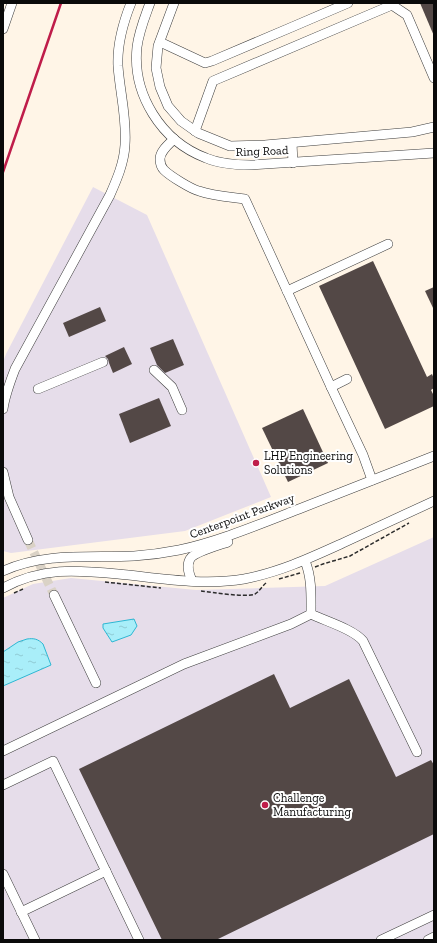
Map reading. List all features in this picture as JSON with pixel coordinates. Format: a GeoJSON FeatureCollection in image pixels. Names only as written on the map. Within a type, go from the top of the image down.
{"type":"FeatureCollection","features":[{"type":"Feature","properties":{"kind":"street"},"geometry":{"type":"LineString","coordinates":[[3,29],[12,3]]}},
{"type":"Feature","properties":{"kind":"street"},"geometry":{"type":"LineString","coordinates":[[3,409],[9,384],[18,364],[110,195],[121,169],[126,144],[125,120],[118,64],[124,23],[131,3]]}},
{"type":"Feature","properties":{"kind":"street","name":"Ring Road"},"geometry":{"type":"LineString","coordinates":[[150,3],[138,40],[137,62],[145,98],[151,111],[164,128],[186,148],[199,155],[227,164],[250,165],[434,153]]}},
{"type":"Feature","properties":{"kind":"street"},"geometry":{"type":"LineString","coordinates":[[174,3],[158,46],[156,68],[160,87],[168,106],[181,121],[198,133],[230,146],[292,143],[412,132],[434,127]]}},
{"type":"Feature","properties":{"kind":"street"},"geometry":{"type":"LineString","coordinates":[[160,42],[205,63],[292,28],[348,3]]}},
{"type":"Feature","properties":{"kind":"street"},"geometry":{"type":"LineString","coordinates":[[195,131],[213,81],[392,5],[407,15],[434,78]]}},
{"type":"Feature","properties":{"kind":"street"},"geometry":{"type":"LineString","coordinates":[[174,138],[161,155],[160,160],[165,171],[196,191],[244,199],[332,387],[372,480]]}},
{"type":"Feature","properties":{"kind":"street"},"geometry":{"type":"LineString","coordinates":[[292,143],[293,163]]}},
{"type":"Feature","properties":{"kind":"street"},"geometry":{"type":"LineString","coordinates":[[287,291],[388,244]]}},
{"type":"Feature","properties":{"kind":"street"},"geometry":{"type":"LineString","coordinates":[[38,389],[103,362]]}},
{"type":"Feature","properties":{"kind":"street"},"geometry":{"type":"LineString","coordinates":[[154,370],[172,388],[182,410]]}},
{"type":"Feature","properties":{"kind":"street"},"geometry":{"type":"LineString","coordinates":[[332,387],[347,380]]}},
{"type":"Feature","properties":{"kind":"street","name":"Centerpoint Parkway"},"geometry":{"type":"LineString","coordinates":[[3,570],[28,562],[50,558],[72,556],[155,555],[199,546],[224,538],[434,456]]}},
{"type":"Feature","properties":{"kind":"street"},"geometry":{"type":"LineString","coordinates":[[3,472],[9,497],[28,540]]}},
{"type":"Feature","properties":{"kind":"street"},"geometry":{"type":"LineString","coordinates":[[3,588],[33,575],[70,570],[210,582],[244,579],[271,573],[306,560],[434,502]]}},
{"type":"Feature","properties":{"kind":"street"},"geometry":{"type":"LineString","coordinates":[[192,581],[188,571],[188,565],[190,559],[196,554],[276,523],[299,508]]}},
{"type":"Feature","properties":{"kind":"street"},"geometry":{"type":"LineString","coordinates":[[306,560],[311,581],[311,614]]}},
{"type":"Feature","properties":{"kind":"street"},"geometry":{"type":"LineString","coordinates":[[54,595],[96,683]]}},
{"type":"Feature","properties":{"kind":"street"},"geometry":{"type":"LineString","coordinates":[[3,751],[184,664],[291,624],[311,614]]}},
{"type":"Feature","properties":{"kind":"street"},"geometry":{"type":"LineString","coordinates":[[311,614],[360,637],[417,752]]}},
{"type":"Feature","properties":{"kind":"street"},"geometry":{"type":"LineString","coordinates":[[3,785],[53,761],[139,940]]}},
{"type":"Feature","properties":{"kind":"street"},"geometry":{"type":"LineString","coordinates":[[21,912],[106,871]]}},
{"type":"Feature","properties":{"kind":"street"},"geometry":{"type":"LineString","coordinates":[[3,874],[35,940]]}},
{"type":"Feature","properties":{"kind":"street"},"geometry":{"type":"LineString","coordinates":[[381,940],[434,915]]}},
{"type":"Feature","properties":{"kind":"street"},"geometry":{"type":"LineString","coordinates":[[428,940],[434,937]]}},
{"type":"Feature","properties":{"kind":"path"},"geometry":{"type":"LineString","coordinates":[[323,564],[350,556],[412,521]]}},
{"type":"Feature","properties":{"kind":"shaded area"},"geometry":{"type":"Polygon","coordinates":[[[93,187],[147,215],[271,497],[185,531],[11,553],[3,551],[3,362],[93,187]]]}},
{"type":"Feature","properties":{"kind":"shaded area"},"geometry":{"type":"Polygon","coordinates":[[[434,537],[434,940],[3,940],[3,598],[33,584],[71,578],[196,590],[325,586],[434,537]]]}},
{"type":"Feature","properties":{"kind":"water"},"geometry":{"type":"Polygon","coordinates":[[[134,619],[137,626],[131,635],[112,642],[103,628],[103,624],[134,619]]]}},
{"type":"Feature","properties":{"kind":"water"},"geometry":{"type":"Polygon","coordinates":[[[27,639],[36,639],[43,644],[51,665],[3,686],[3,652],[18,642],[27,639]]]}},
{"type":"Feature","properties":{"kind":"building"},"geometry":{"type":"Polygon","coordinates":[[[420,3],[434,3],[434,36],[420,3]]]}},
{"type":"Feature","properties":{"kind":"building"},"geometry":{"type":"Polygon","coordinates":[[[373,261],[427,377],[432,374],[434,379],[434,388],[431,390],[434,396],[434,406],[385,429],[319,286],[373,261]]]}},
{"type":"Feature","properties":{"kind":"building"},"geometry":{"type":"Polygon","coordinates":[[[434,287],[434,310],[425,291],[434,287]]]}},
{"type":"Feature","properties":{"kind":"building"},"geometry":{"type":"Polygon","coordinates":[[[100,307],[106,321],[69,337],[63,323],[100,307]]]}},
{"type":"Feature","properties":{"kind":"building"},"geometry":{"type":"Polygon","coordinates":[[[173,339],[184,365],[165,373],[157,365],[150,348],[173,339]]]}},
{"type":"Feature","properties":{"kind":"building"},"geometry":{"type":"Polygon","coordinates":[[[124,347],[132,364],[113,373],[108,359],[105,356],[124,347]]]}},
{"type":"Feature","properties":{"kind":"building"},"geometry":{"type":"Polygon","coordinates":[[[159,398],[171,426],[130,443],[119,414],[159,398]]]}},
{"type":"Feature","properties":{"kind":"building"},"geometry":{"type":"Polygon","coordinates":[[[303,409],[328,463],[288,482],[262,428],[303,409]]]}},
{"type":"Feature","properties":{"kind":"building","name":"Challenge Manufacturing"},"geometry":{"type":"Polygon","coordinates":[[[274,674],[290,708],[349,679],[396,777],[431,760],[434,765],[434,834],[216,940],[162,940],[79,769],[274,674]]]}},
{"type":"Feature","properties":{"kind":"tunnel"},"geometry":{"type":"LineString","coordinates":[[28,540],[54,595]]}},
{"type":"Feature","properties":{"kind":"railway"},"geometry":{"type":"LineString","coordinates":[[3,172],[61,3]]}},
{"type":"Feature","properties":{"kind":"place","name":"LHP Engineering Solutions"},"geometry":{"type":"Point","coordinates":[256,463]}},
{"type":"Feature","properties":{"kind":"place","name":"Challenge Manufacturing"},"geometry":{"type":"Point","coordinates":[265,805]}}]}
